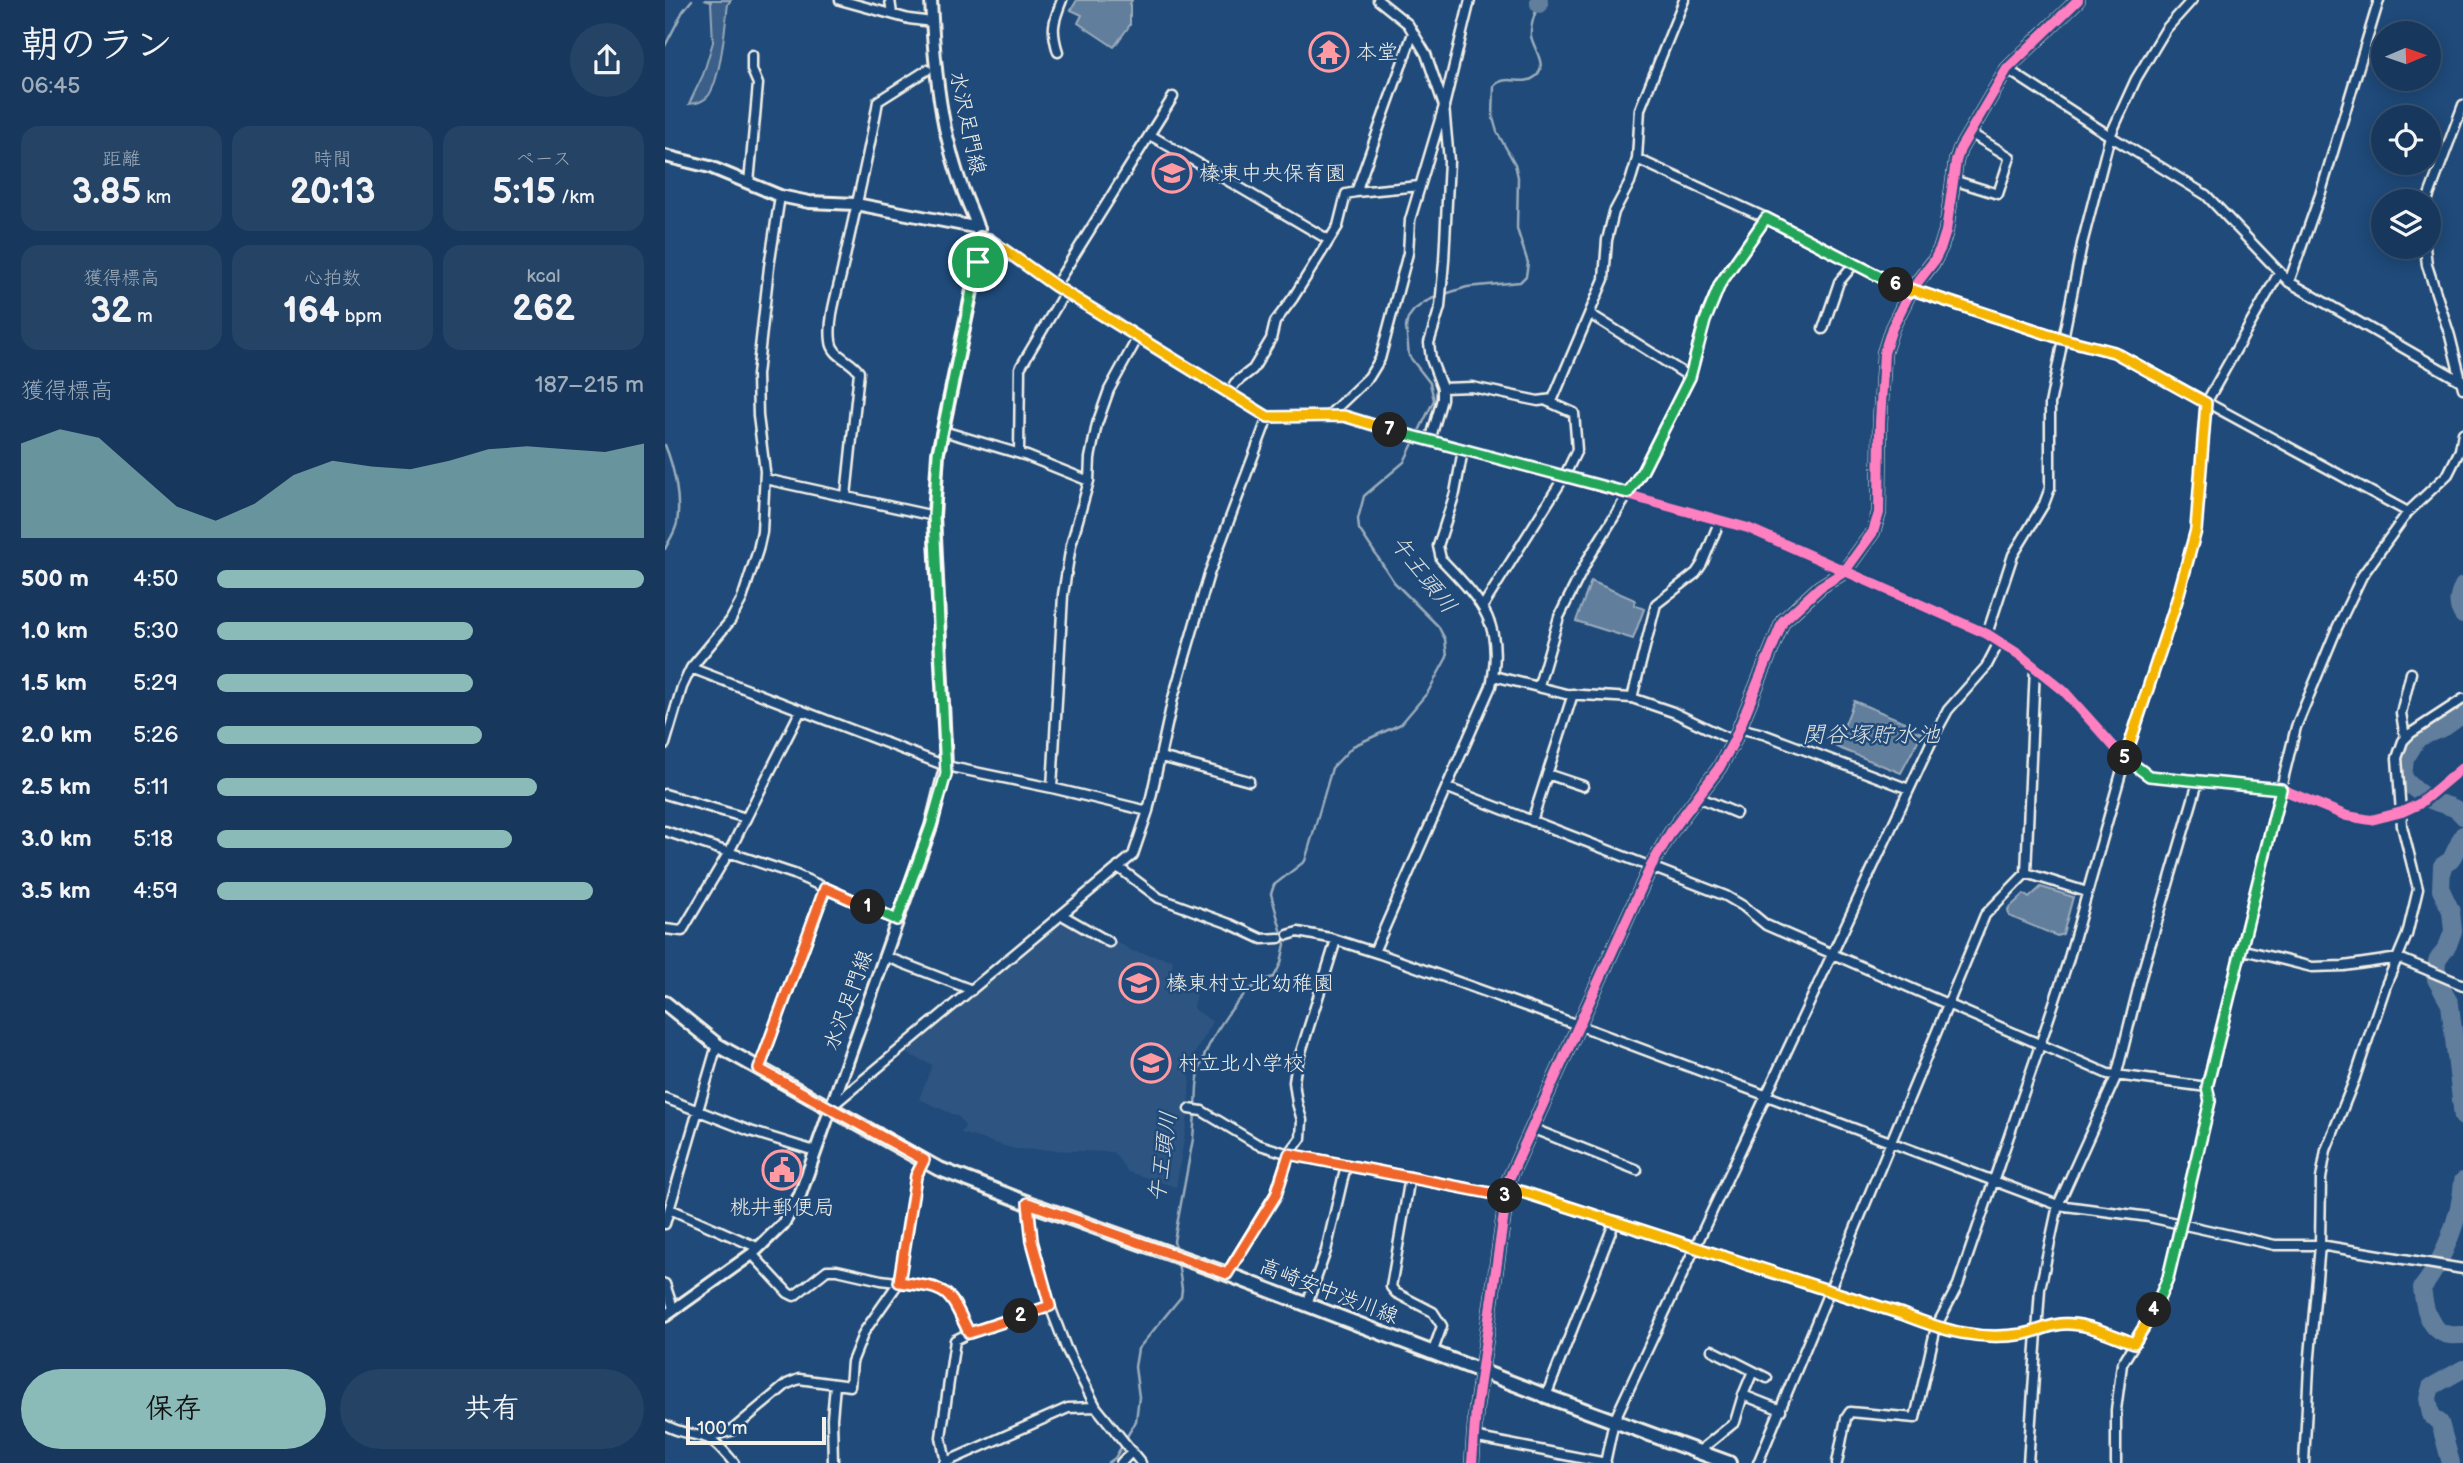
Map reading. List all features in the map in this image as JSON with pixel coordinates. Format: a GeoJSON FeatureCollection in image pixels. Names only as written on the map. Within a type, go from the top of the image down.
{"type":"FeatureCollection","features":[{"type":"Feature","properties":{"kind":"main road","name":"高崎安中渋川線"},"geometry":{"type":"LineString","coordinates":[[665,1003],[717,1045],[937,1168],[1729,1463]]}},
{"type":"Feature","properties":{"kind":"street"},"geometry":{"type":"LineString","coordinates":[[840,0],[932,22]]}},
{"type":"Feature","properties":{"kind":"street"},"geometry":{"type":"LineString","coordinates":[[890,0],[892,14]]}},
{"type":"Feature","properties":{"kind":"street","name":"水沢足門線"},"geometry":{"type":"LineString","coordinates":[[669,1312],[756,1251],[783,1224],[800,1195],[931,826],[946,766],[934,516],[935,478],[978,262],[979,232],[963,192],[945,127],[931,0]]}},
{"type":"Feature","properties":{"kind":"street"},"geometry":{"type":"LineString","coordinates":[[1058,52],[1052,35],[1054,19],[1062,0]]}},
{"type":"Feature","properties":{"kind":"street"},"geometry":{"type":"LineString","coordinates":[[1378,0],[1408,24],[1426,54],[1444,106],[1449,161],[1442,288],[1429,343],[1431,359],[1442,388],[1442,399],[1427,440]]}},
{"type":"Feature","properties":{"kind":"street"},"geometry":{"type":"LineString","coordinates":[[1328,416],[1369,377],[1380,359],[1408,253],[1410,220],[1444,106],[1470,0]]}},
{"type":"Feature","properties":{"kind":"street"},"geometry":{"type":"LineString","coordinates":[[1442,388],[1472,387],[1538,401],[1553,399],[1604,279],[1614,212],[1630,182],[1637,159],[1640,109],[1684,0]]}},
{"type":"Feature","properties":{"kind":"street"},"geometry":{"type":"LineString","coordinates":[[1472,1463],[1473,1437],[1506,1191],[1531,1128],[1651,866],[1671,832],[1719,768],[1734,741],[1783,621],[1820,587],[1844,572],[1867,542],[1877,522],[1884,353],[1892,328],[1911,291],[1934,261],[1941,247],[1946,231],[1956,161],[2007,68],[2078,0]]}},
{"type":"Feature","properties":{"kind":"street"},"geometry":{"type":"LineString","coordinates":[[1987,634],[2013,555],[2044,504],[2050,488],[2050,404],[2083,244],[2111,136],[2136,79],[2166,29],[2192,0]]}},
{"type":"Feature","properties":{"kind":"street"},"geometry":{"type":"LineString","coordinates":[[2289,282],[2320,195],[2379,0]]}},
{"type":"Feature","properties":{"kind":"street"},"geometry":{"type":"LineString","coordinates":[[1356,192],[1413,33]]}},
{"type":"Feature","properties":{"kind":"street"},"geometry":{"type":"LineString","coordinates":[[749,183],[758,84],[752,55]]}},
{"type":"Feature","properties":{"kind":"street"},"geometry":{"type":"LineString","coordinates":[[2007,68],[2206,195],[2289,282],[2462,384]]}},
{"type":"Feature","properties":{"kind":"street"},"geometry":{"type":"LineString","coordinates":[[846,496],[859,372],[855,366],[837,354],[831,341],[833,315],[878,101],[927,69]]}},
{"type":"Feature","properties":{"kind":"street"},"geometry":{"type":"LineString","coordinates":[[1055,286],[1173,97]]}},
{"type":"Feature","properties":{"kind":"street"},"geometry":{"type":"LineString","coordinates":[[2432,189],[2463,105]]}},
{"type":"Feature","properties":{"kind":"street"},"geometry":{"type":"LineString","coordinates":[[1953,180],[1998,194],[2010,157],[1969,133]]}},
{"type":"Feature","properties":{"kind":"street"},"geometry":{"type":"LineString","coordinates":[[1150,135],[1329,240]]}},
{"type":"Feature","properties":{"kind":"street"},"geometry":{"type":"LineString","coordinates":[[665,156],[710,167],[781,196],[809,202],[856,204],[979,232],[1055,286],[1268,417],[1344,416],[1628,493],[1760,533],[1987,634],[2064,691],[2125,760],[2149,776],[2281,789],[2347,816],[2371,820],[2419,804],[2463,767]]}},
{"type":"Feature","properties":{"kind":"street"},"geometry":{"type":"LineString","coordinates":[[1637,159],[1766,218],[1911,291],[2063,339],[2114,352],[2407,512]]}},
{"type":"Feature","properties":{"kind":"street"},"geometry":{"type":"LineString","coordinates":[[1229,393],[1235,383],[1253,369],[1271,339],[1275,321],[1293,298],[1338,226],[1346,194],[1420,186]]}},
{"type":"Feature","properties":{"kind":"street"},"geometry":{"type":"LineString","coordinates":[[665,744],[682,687],[691,668],[730,621],[742,599],[762,532],[765,479],[758,416],[757,375],[769,267],[781,196]]}},
{"type":"Feature","properties":{"kind":"street"},"geometry":{"type":"LineString","coordinates":[[1539,685],[1559,617],[1588,559],[1643,470],[1690,377],[1705,321],[1720,284],[1766,218]]}},
{"type":"Feature","properties":{"kind":"street"},"geometry":{"type":"LineString","coordinates":[[2426,259],[2462,384]]}},
{"type":"Feature","properties":{"kind":"street"},"geometry":{"type":"LineString","coordinates":[[1823,329],[1839,282],[1854,264]]}},
{"type":"Feature","properties":{"kind":"street"},"geometry":{"type":"LineString","coordinates":[[1837,1463],[1846,1418],[1850,1412],[1915,1418],[1935,1327],[1958,1285],[2068,961],[2125,760],[2177,600],[2196,530],[2206,403],[2279,273]]}},
{"type":"Feature","properties":{"kind":"street"},"geometry":{"type":"LineString","coordinates":[[1019,453],[1020,368],[1065,292]]}},
{"type":"Feature","properties":{"kind":"street"},"geometry":{"type":"LineString","coordinates":[[1590,314],[1690,377]]}},
{"type":"Feature","properties":{"kind":"street"},"geometry":{"type":"LineString","coordinates":[[1052,788],[1063,595],[1071,545],[1089,481],[1090,458],[1097,424],[1109,390],[1138,337]]}},
{"type":"Feature","properties":{"kind":"street"},"geometry":{"type":"LineString","coordinates":[[1483,606],[1564,477],[1577,450],[1574,413],[1546,400]]}},
{"type":"Feature","properties":{"kind":"street"},"geometry":{"type":"LineString","coordinates":[[830,1107],[1133,855],[1148,811],[1173,698],[1209,574],[1268,417]]}},
{"type":"Feature","properties":{"kind":"street"},"geometry":{"type":"LineString","coordinates":[[943,431],[1019,453],[1089,481]]}},
{"type":"Feature","properties":{"kind":"street"},"geometry":{"type":"LineString","coordinates":[[2116,1463],[2116,1410],[2122,1364],[2153,1313],[2168,1278],[2210,1101],[2207,1087],[2296,727],[2362,576],[2407,512],[2448,474],[2460,450],[2463,433]]}},
{"type":"Feature","properties":{"kind":"street"},"geometry":{"type":"LineString","coordinates":[[1374,953],[1448,788],[1493,676],[1494,631],[1483,606],[1441,559],[1437,547],[1455,493],[1463,450]]}},
{"type":"Feature","properties":{"kind":"street"},"geometry":{"type":"LineString","coordinates":[[765,479],[934,516]]}},
{"type":"Feature","properties":{"kind":"street"},"geometry":{"type":"LineString","coordinates":[[1632,698],[1656,604],[1696,573],[1720,520]]}},
{"type":"Feature","properties":{"kind":"street"},"geometry":{"type":"LineString","coordinates":[[1473,1437],[1605,1463],[1614,1421],[1909,789],[1948,710],[1986,667],[1999,642]]}},
{"type":"Feature","properties":{"kind":"street"},"geometry":{"type":"LineString","coordinates":[[1758,1463],[1985,915],[2026,873],[2035,667]]}},
{"type":"Feature","properties":{"kind":"street"},"geometry":{"type":"LineString","coordinates":[[691,668],[946,766],[1148,811]]}},
{"type":"Feature","properties":{"kind":"street"},"geometry":{"type":"LineString","coordinates":[[2304,1463],[2320,1245],[2321,1179],[2326,1150],[2399,958],[2418,889],[2402,826],[2397,758],[2405,738],[2401,713],[2411,673]]}},
{"type":"Feature","properties":{"kind":"street"},"geometry":{"type":"LineString","coordinates":[[1493,676],[1573,694],[1632,698],[1673,712],[1734,741]]}},
{"type":"Feature","properties":{"kind":"street"},"geometry":{"type":"LineString","coordinates":[[1532,821],[1573,694]]}},
{"type":"Feature","properties":{"kind":"street"},"geometry":{"type":"LineString","coordinates":[[2405,738],[2463,699]]}},
{"type":"Feature","properties":{"kind":"street"},"geometry":{"type":"LineString","coordinates":[[665,929],[682,931],[729,852],[801,710]]}},
{"type":"Feature","properties":{"kind":"street"},"geometry":{"type":"LineString","coordinates":[[1739,728],[1763,734],[1909,789]]}},
{"type":"Feature","properties":{"kind":"street"},"geometry":{"type":"LineString","coordinates":[[1161,757],[1249,781]]}},
{"type":"Feature","properties":{"kind":"street"},"geometry":{"type":"LineString","coordinates":[[1547,774],[1583,786]]}},
{"type":"Feature","properties":{"kind":"street"},"geometry":{"type":"LineString","coordinates":[[2028,1463],[2040,1289],[2058,1205],[2116,1077],[2141,976],[2198,782]]}},
{"type":"Feature","properties":{"kind":"street"},"geometry":{"type":"LineString","coordinates":[[1448,788],[1725,897],[1744,906],[1766,925],[2116,1077],[2207,1087]]}},
{"type":"Feature","properties":{"kind":"street"},"geometry":{"type":"LineString","coordinates":[[665,794],[746,818]]}},
{"type":"Feature","properties":{"kind":"street"},"geometry":{"type":"LineString","coordinates":[[1698,797],[1736,813]]}},
{"type":"Feature","properties":{"kind":"street"},"geometry":{"type":"LineString","coordinates":[[665,831],[793,874],[897,920]]}},
{"type":"Feature","properties":{"kind":"street"},"geometry":{"type":"LineString","coordinates":[[1118,867],[1159,898],[1230,924],[1262,939],[1284,937],[1298,932],[1336,940],[1578,1025],[2058,1205],[2148,1217],[2275,1245],[2320,1245],[2463,1269]]}},
{"type":"Feature","properties":{"kind":"street"},"geometry":{"type":"LineString","coordinates":[[2026,873],[2087,892]]}},
{"type":"Feature","properties":{"kind":"street"},"geometry":{"type":"LineString","coordinates":[[759,1069],[825,888]]}},
{"type":"Feature","properties":{"kind":"street"},"geometry":{"type":"LineString","coordinates":[[1062,915],[1109,942]]}},
{"type":"Feature","properties":{"kind":"street"},"geometry":{"type":"LineString","coordinates":[[1227,1274],[1276,1195],[1289,1154],[1301,1138],[1302,1120],[1294,1082],[1296,1068],[1336,940]]}},
{"type":"Feature","properties":{"kind":"street"},"geometry":{"type":"LineString","coordinates":[[2240,949],[2312,967],[2344,966],[2399,958],[2463,985]]}},
{"type":"Feature","properties":{"kind":"street"},"geometry":{"type":"LineString","coordinates":[[884,956],[972,990]]}},
{"type":"Feature","properties":{"kind":"street"},"geometry":{"type":"LineString","coordinates":[[665,1224],[717,1045]]}},
{"type":"Feature","properties":{"kind":"street"},"geometry":{"type":"LineString","coordinates":[[665,1098],[750,1131],[815,1151]]}},
{"type":"Feature","properties":{"kind":"street"},"geometry":{"type":"LineString","coordinates":[[1189,1109],[1202,1111],[1257,1144],[1289,1154],[1410,1177],[1506,1191],[1615,1221],[1935,1327],[1973,1336],[2011,1336],[2037,1332],[2059,1323],[2075,1324],[2134,1343]]}},
{"type":"Feature","properties":{"kind":"street"},"geometry":{"type":"LineString","coordinates":[[1531,1128],[1636,1170]]}},
{"type":"Feature","properties":{"kind":"street"},"geometry":{"type":"LineString","coordinates":[[665,1425],[681,1433],[706,1437],[731,1431],[787,1384],[799,1379],[850,1386],[852,1362],[865,1332],[899,1282],[916,1176],[924,1160]]}},
{"type":"Feature","properties":{"kind":"street"},"geometry":{"type":"LineString","coordinates":[[1307,1304],[1326,1251],[1346,1165]]}},
{"type":"Feature","properties":{"kind":"street"},"geometry":{"type":"LineString","coordinates":[[1410,1177],[1391,1287],[1396,1293],[1437,1316],[1442,1326],[1433,1351]]}},
{"type":"Feature","properties":{"kind":"street"},"geometry":{"type":"LineString","coordinates":[[1028,1203],[1032,1241],[1050,1306],[1066,1348],[1096,1407],[1141,1463]]}},
{"type":"Feature","properties":{"kind":"street"},"geometry":{"type":"LineString","coordinates":[[670,1209],[756,1251],[788,1293],[794,1296],[827,1270],[934,1287],[947,1294],[955,1304],[969,1333]]}},
{"type":"Feature","properties":{"kind":"street"},"geometry":{"type":"LineString","coordinates":[[1546,1396],[1615,1221]]}},
{"type":"Feature","properties":{"kind":"street"},"geometry":{"type":"LineString","coordinates":[[665,1284],[669,1312]]}},
{"type":"Feature","properties":{"kind":"street"},"geometry":{"type":"LineString","coordinates":[[1050,1306],[955,1340],[941,1437],[945,1463],[1068,1408],[1096,1407]]}},
{"type":"Feature","properties":{"kind":"street"},"geometry":{"type":"LineString","coordinates":[[1712,1350],[1767,1378]]}},
{"type":"Feature","properties":{"kind":"street"},"geometry":{"type":"LineString","coordinates":[[1698,1452],[1735,1422],[1753,1371]]}},
{"type":"Feature","properties":{"kind":"street"},"geometry":{"type":"LineString","coordinates":[[833,1463],[832,1418],[835,1385]]}},
{"type":"Feature","properties":{"kind":"street"},"geometry":{"type":"LineString","coordinates":[[1743,1395],[1781,1410]]}},
{"type":"Feature","properties":{"kind":"street"},"geometry":{"type":"LineString","coordinates":[[706,1437],[734,1463]]}},
{"type":"Feature","properties":{"kind":"street"},"geometry":{"type":"LineString","coordinates":[[1121,1463],[1131,1449]]}},
{"type":"Feature","properties":{"kind":"shaded area"},"geometry":{"type":"Polygon","coordinates":[[[704,0],[731,0],[728,4],[722,51],[713,87],[705,99],[689,104],[703,75],[713,42],[711,2],[704,0]]]}},
{"type":"Feature","properties":{"kind":"shaded area"},"geometry":{"type":"Polygon","coordinates":[[[1064,921],[1107,945],[1111,938],[1132,951],[1173,960],[1169,988],[1196,994],[1193,1008],[1213,1022],[1194,1055],[1188,1116],[1176,1187],[1128,1172],[1113,1152],[1015,1149],[961,1133],[965,1126],[959,1117],[919,1099],[932,1065],[906,1053],[1064,921]]]}},
{"type":"Feature","properties":{"kind":"water"},"geometry":{"type":"Polygon","coordinates":[[[1077,0],[1132,0],[1130,25],[1114,47],[1078,23],[1082,15],[1071,10],[1077,0]]]}},
{"type":"Feature","properties":{"kind":"water"},"geometry":{"type":"Polygon","coordinates":[[[1591,581],[1635,600],[1634,605],[1644,609],[1633,639],[1576,621],[1591,581]]]}},
{"type":"Feature","properties":{"kind":"water","name":"関谷塚貯水池"},"geometry":{"type":"Polygon","coordinates":[[[1854,701],[1905,722],[1904,727],[1922,733],[1901,773],[1836,747],[1854,701]]]}},
{"type":"Feature","properties":{"kind":"water"},"geometry":{"type":"Polygon","coordinates":[[[2041,887],[2073,897],[2063,934],[2057,936],[2009,916],[2008,909],[2024,894],[2029,898],[2041,887]]]}},
{"type":"Feature","properties":{"kind":"waterway"},"geometry":{"type":"LineString","coordinates":[[665,46],[683,11],[692,0]]}},
{"type":"Feature","properties":{"kind":"waterway","name":"午王頭川"},"geometry":{"type":"LineString","coordinates":[[1445,294],[1467,287],[1520,282],[1526,276],[1528,263],[1517,229],[1518,177],[1515,164],[1497,132],[1493,118],[1494,86],[1503,81],[1530,80],[1539,73],[1540,62],[1531,32],[1536,12],[1543,0]]}},
{"type":"Feature","properties":{"kind":"waterway","name":"午王頭川"},"geometry":{"type":"LineString","coordinates":[[1196,1107],[1199,1073],[1217,1031],[1238,1002],[1250,990],[1274,977],[1281,963],[1285,944],[1271,894],[1274,885],[1305,861],[1332,768],[1353,746],[1401,724],[1428,692],[1447,657],[1445,639],[1438,626],[1394,582],[1359,529],[1358,519],[1364,496],[1404,462],[1434,400],[1430,383],[1409,356],[1406,327],[1414,310],[1438,296]]}},
{"type":"Feature","properties":{"kind":"waterway"},"geometry":{"type":"LineString","coordinates":[[665,445],[674,473],[678,504],[676,526],[665,549]]}},
{"type":"Feature","properties":{"kind":"waterway"},"geometry":{"type":"LineString","coordinates":[[2463,586],[2459,601],[2463,615]]}},
{"type":"Feature","properties":{"kind":"waterway"},"geometry":{"type":"LineString","coordinates":[[2463,714],[2445,727],[2418,738],[2405,759],[2403,777],[2421,794],[2456,809],[2463,816]]}},
{"type":"Feature","properties":{"kind":"waterway"},"geometry":{"type":"LineString","coordinates":[[2463,835],[2451,860],[2442,866],[2441,890],[2451,911],[2453,931],[2448,945],[2437,961],[2436,979],[2450,1004],[2463,1117]]}},
{"type":"Feature","properties":{"kind":"waterway","name":"午王頭川"},"geometry":{"type":"LineString","coordinates":[[1176,1252],[1174,1241],[1193,1139],[1195,1113]]}},
{"type":"Feature","properties":{"kind":"waterway"},"geometry":{"type":"LineString","coordinates":[[2463,1181],[2459,1208],[2450,1238],[2422,1288],[2427,1314],[2434,1326],[2447,1335],[2463,1335]]}},
{"type":"Feature","properties":{"kind":"waterway","name":"午王頭川"},"geometry":{"type":"LineString","coordinates":[[1126,1438],[1136,1421],[1139,1397],[1135,1367],[1138,1349],[1181,1297],[1178,1262]]}},
{"type":"Feature","properties":{"kind":"waterway"},"geometry":{"type":"LineString","coordinates":[[2451,1463],[2440,1423],[2431,1415],[2428,1398],[2431,1387],[2463,1369]]}},
{"type":"Feature","properties":{"kind":"waterway","name":"午王頭川"},"geometry":{"type":"LineString","coordinates":[[1108,1463],[1115,1458],[1123,1444]]}},
{"type":"Feature","properties":{"kind":"cycle path"},"geometry":{"type":"LineString","coordinates":[[1472,1463],[1476,1409],[1509,1179],[1651,866],[1671,832],[1719,768],[1734,741],[1783,621],[1820,587],[1844,572],[1873,532],[1879,513],[1884,353],[1892,328],[1910,292],[1934,261],[1941,247],[1960,149],[2007,69],[2078,0]]}},
{"type":"Feature","properties":{"kind":"cycle path"},"geometry":{"type":"LineString","coordinates":[[980,237],[989,239],[1055,286],[1268,417],[1344,417],[1748,528],[1987,634],[2020,655],[2064,691],[2125,759],[2149,776],[2281,789],[2347,816],[2371,820],[2402,812],[2419,804],[2463,767]]}},
{"type":"Feature","properties":{"kind":"place","name":"本堂"},"geometry":{"type":"Point","coordinates":[1329,52]}},
{"type":"Feature","properties":{"kind":"place","name":"榛東中央保育園"},"geometry":{"type":"Point","coordinates":[1172,173]}},
{"type":"Feature","properties":{"kind":"place","name":"榛東村立北幼稚園"},"geometry":{"type":"Point","coordinates":[1139,983]}},
{"type":"Feature","properties":{"kind":"place","name":"村立北小学校"},"geometry":{"type":"Point","coordinates":[1151,1063]}},
{"type":"Feature","properties":{"kind":"place","name":"桃井郵便局"},"geometry":{"type":"Point","coordinates":[782,1170]}},
{"type":"Feature","properties":{"kind":"route"},"geometry":{"type":"LineString","coordinates":[[1766,218],[1910,292],[1913,290],[2063,339],[2114,352],[2206,403],[2196,530],[2177,600],[2125,760],[2149,776],[2281,789],[2207,1087],[2210,1101],[2168,1278],[2153,1313],[2134,1343],[2075,1324],[2059,1323],[2037,1332],[2011,1336],[1973,1336],[1935,1327],[1507,1187],[1505,1196],[1289,1154],[1276,1195],[1227,1274],[1028,1203],[1032,1241],[1050,1306],[969,1333],[947,1294],[934,1287],[899,1282],[916,1176],[924,1160],[759,1069],[825,888],[897,920],[938,804],[946,766],[934,516],[935,478],[978,262],[980,237],[989,239],[1055,286],[1268,417],[1344,416],[1424,440],[1628,493],[1643,470],[1690,377],[1705,321],[1720,284],[1766,218]]}}]}
